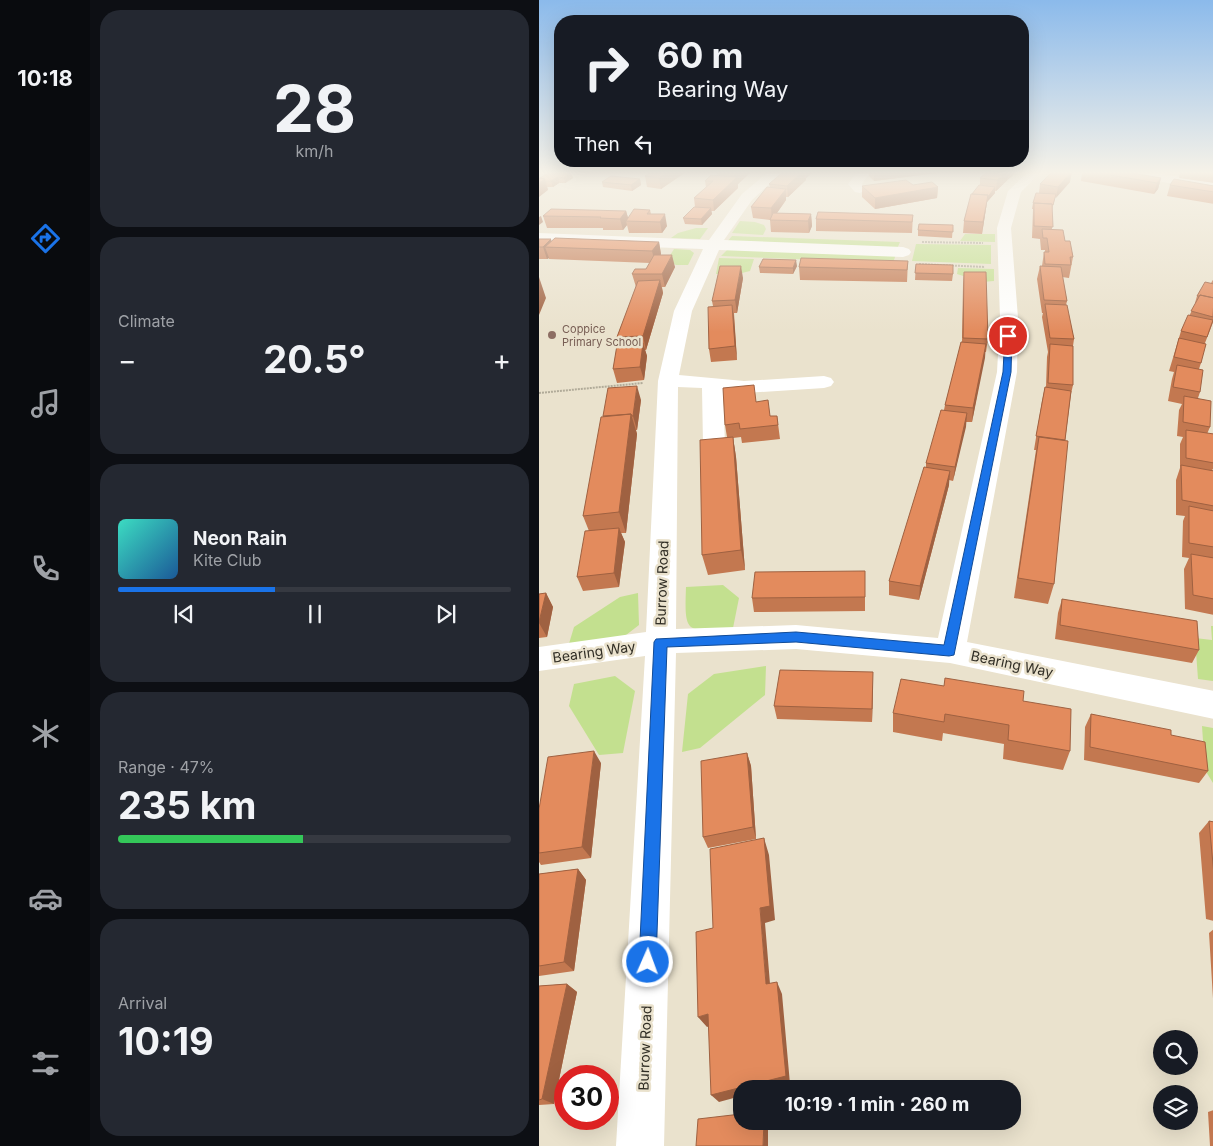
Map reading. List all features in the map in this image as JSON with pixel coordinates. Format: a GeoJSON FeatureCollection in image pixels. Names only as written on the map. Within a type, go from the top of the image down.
{"type":"FeatureCollection","features":[{"type":"Feature","properties":{"kind":"street","name":"Burrow Road"},"geometry":{"type":"LineString","coordinates":[[640,1146],[661,642],[668,381],[683,311],[713,245],[727,225]]}},
{"type":"Feature","properties":{"kind":"street"},"geometry":{"type":"LineString","coordinates":[[949,651],[1007,372],[1009,318],[1005,225]]}},
{"type":"Feature","properties":{"kind":"street"},"geometry":{"type":"LineString","coordinates":[[539,238],[903,252]]}},
{"type":"Feature","properties":{"kind":"street"},"geometry":{"type":"LineString","coordinates":[[668,381],[744,388],[824,382]]}},
{"type":"Feature","properties":{"kind":"street"},"geometry":{"type":"LineString","coordinates":[[712,384],[714,445]]}},
{"type":"Feature","properties":{"kind":"street","name":"Bearing Way"},"geometry":{"type":"LineString","coordinates":[[539,659],[661,642],[796,637],[949,651],[1213,705]]}},
{"type":"Feature","properties":{"kind":"path"},"geometry":{"type":"LineString","coordinates":[[1005,244],[907,241],[901,263],[1006,268]]}},
{"type":"Feature","properties":{"kind":"path"},"geometry":{"type":"LineString","coordinates":[[539,394],[668,381]]}},
{"type":"Feature","properties":{"kind":"green space"},"geometry":{"type":"Polygon","coordinates":[[[737,225],[764,225],[766,229],[763,235],[732,233],[737,225]]]}},
{"type":"Feature","properties":{"kind":"green space"},"geometry":{"type":"Polygon","coordinates":[[[696,228],[708,228],[700,239],[671,238],[678,233],[696,228]]]}},
{"type":"Feature","properties":{"kind":"green space"},"geometry":{"type":"Polygon","coordinates":[[[965,234],[995,234],[995,242],[960,241],[965,234]]]}},
{"type":"Feature","properties":{"kind":"green space"},"geometry":{"type":"Polygon","coordinates":[[[732,236],[900,242],[897,249],[726,243],[732,236]]]}},
{"type":"Feature","properties":{"kind":"green space"},"geometry":{"type":"Polygon","coordinates":[[[916,244],[991,245],[991,264],[912,261],[916,244]]]}},
{"type":"Feature","properties":{"kind":"green space"},"geometry":{"type":"Polygon","coordinates":[[[674,249],[690,250],[694,253],[688,265],[676,265],[667,260],[674,249]]]}},
{"type":"Feature","properties":{"kind":"green space"},"geometry":{"type":"Polygon","coordinates":[[[728,249],[896,254],[893,263],[721,256],[728,249]]]}},
{"type":"Feature","properties":{"kind":"green space"},"geometry":{"type":"Polygon","coordinates":[[[719,258],[754,259],[750,271],[716,274],[719,258]]]}},
{"type":"Feature","properties":{"kind":"green space"},"geometry":{"type":"Polygon","coordinates":[[[958,268],[994,269],[994,281],[982,282],[957,274],[958,268]]]}},
{"type":"Feature","properties":{"kind":"green space"},"geometry":{"type":"Polygon","coordinates":[[[723,585],[739,598],[733,628],[697,630],[692,627],[688,623],[686,615],[686,587],[723,585]]]}},
{"type":"Feature","properties":{"kind":"green space"},"geometry":{"type":"Polygon","coordinates":[[[638,593],[639,625],[617,642],[568,647],[574,627],[620,597],[638,593]]]}},
{"type":"Feature","properties":{"kind":"green space"},"geometry":{"type":"Polygon","coordinates":[[[1211,626],[1213,626],[1213,681],[1198,679],[1195,638],[1212,640],[1211,626]]]}},
{"type":"Feature","properties":{"kind":"green space"},"geometry":{"type":"Polygon","coordinates":[[[766,666],[765,695],[700,748],[682,752],[688,694],[714,674],[766,666]]]}},
{"type":"Feature","properties":{"kind":"green space"},"geometry":{"type":"Polygon","coordinates":[[[615,676],[635,691],[623,753],[599,755],[569,706],[574,684],[615,676]]]}},
{"type":"Feature","properties":{"kind":"green space"},"geometry":{"type":"Polygon","coordinates":[[[1202,726],[1213,728],[1213,783],[1205,770],[1202,726]]]}},
{"type":"Feature","properties":{"kind":"building"},"geometry":{"type":"Polygon","coordinates":[[[919,225],[953,225],[953,232],[918,230],[919,225]]]}},
{"type":"Feature","properties":{"kind":"building"},"geometry":{"type":"Polygon","coordinates":[[[1053,225],[1053,227],[1034,226],[1053,225]]]}},
{"type":"Feature","properties":{"kind":"building"},"geometry":{"type":"Polygon","coordinates":[[[1042,229],[1063,230],[1065,241],[1070,241],[1073,257],[1070,257],[1071,265],[1045,264],[1044,252],[1049,252],[1047,238],[1043,238],[1042,229]]]}},
{"type":"Feature","properties":{"kind":"building"},"geometry":{"type":"Polygon","coordinates":[[[555,238],[659,242],[652,251],[545,247],[555,238]]]}},
{"type":"Feature","properties":{"kind":"building"},"geometry":{"type":"Polygon","coordinates":[[[539,239],[551,239],[543,247],[539,247],[539,239]]]}},
{"type":"Feature","properties":{"kind":"building"},"geometry":{"type":"Polygon","coordinates":[[[654,255],[672,255],[662,274],[632,274],[635,269],[646,269],[654,255]]]}},
{"type":"Feature","properties":{"kind":"building"},"geometry":{"type":"Polygon","coordinates":[[[801,258],[908,261],[907,270],[799,267],[801,258]]]}},
{"type":"Feature","properties":{"kind":"building"},"geometry":{"type":"Polygon","coordinates":[[[763,259],[796,260],[793,268],[759,267],[763,259]]]}},
{"type":"Feature","properties":{"kind":"building"},"geometry":{"type":"Polygon","coordinates":[[[916,264],[953,265],[953,274],[915,273],[916,264]]]}},
{"type":"Feature","properties":{"kind":"building"},"geometry":{"type":"Polygon","coordinates":[[[720,266],[741,266],[735,300],[712,301],[720,266]]]}},
{"type":"Feature","properties":{"kind":"building"},"geometry":{"type":"Polygon","coordinates":[[[1040,266],[1061,267],[1067,301],[1044,300],[1040,266]]]}},
{"type":"Feature","properties":{"kind":"building"},"geometry":{"type":"Polygon","coordinates":[[[964,272],[986,272],[988,339],[963,338],[964,272]]]}},
{"type":"Feature","properties":{"kind":"building"},"geometry":{"type":"Polygon","coordinates":[[[660,280],[643,336],[617,337],[638,281],[660,280]]]}},
{"type":"Feature","properties":{"kind":"building"},"geometry":{"type":"Polygon","coordinates":[[[1205,282],[1214,284],[1214,298],[1197,296],[1205,282]]]}},
{"type":"Feature","properties":{"kind":"building"},"geometry":{"type":"Polygon","coordinates":[[[1200,295],[1214,298],[1213,317],[1191,311],[1200,295]]]}},
{"type":"Feature","properties":{"kind":"building"},"geometry":{"type":"Polygon","coordinates":[[[1045,304],[1067,305],[1074,339],[1050,338],[1045,304]]]}},
{"type":"Feature","properties":{"kind":"building"},"geometry":{"type":"Polygon","coordinates":[[[732,305],[735,346],[709,349],[708,307],[732,305]]]}},
{"type":"Feature","properties":{"kind":"building"},"geometry":{"type":"Polygon","coordinates":[[[1188,315],[1213,320],[1207,337],[1181,331],[1188,315]]]}},
{"type":"Feature","properties":{"kind":"building"},"geometry":{"type":"Polygon","coordinates":[[[1179,338],[1206,344],[1201,363],[1174,357],[1179,338]]]}},
{"type":"Feature","properties":{"kind":"building"},"geometry":{"type":"Polygon","coordinates":[[[961,342],[986,344],[973,408],[945,405],[961,342]]]}},
{"type":"Feature","properties":{"kind":"building"},"geometry":{"type":"Polygon","coordinates":[[[643,343],[640,367],[613,369],[617,345],[643,343]]]}},
{"type":"Feature","properties":{"kind":"building"},"geometry":{"type":"Polygon","coordinates":[[[1050,344],[1073,346],[1073,385],[1048,383],[1050,344]]]}},
{"type":"Feature","properties":{"kind":"building"},"geometry":{"type":"Polygon","coordinates":[[[1177,365],[1203,370],[1200,392],[1173,387],[1177,365]]]}},
{"type":"Feature","properties":{"kind":"building"},"geometry":{"type":"Polygon","coordinates":[[[754,385],[756,402],[768,400],[770,416],[777,416],[778,425],[740,429],[739,423],[725,425],[723,388],[754,385]]]}},
{"type":"Feature","properties":{"kind":"building"},"geometry":{"type":"Polygon","coordinates":[[[637,386],[633,416],[631,414],[603,416],[608,388],[637,386]]]}},
{"type":"Feature","properties":{"kind":"building"},"geometry":{"type":"Polygon","coordinates":[[[1045,387],[1071,391],[1065,440],[1036,436],[1045,387]]]}},
{"type":"Feature","properties":{"kind":"building"},"geometry":{"type":"Polygon","coordinates":[[[1184,396],[1211,401],[1210,427],[1183,422],[1184,396]]]}},
{"type":"Feature","properties":{"kind":"building"},"geometry":{"type":"Polygon","coordinates":[[[941,410],[967,413],[955,467],[926,463],[941,410]]]}},
{"type":"Feature","properties":{"kind":"building"},"geometry":{"type":"Polygon","coordinates":[[[631,414],[619,512],[583,516],[601,417],[631,414]]]}},
{"type":"Feature","properties":{"kind":"building"},"geometry":{"type":"Polygon","coordinates":[[[1186,430],[1214,434],[1214,463],[1186,458],[1186,430]]]}},
{"type":"Feature","properties":{"kind":"building"},"geometry":{"type":"Polygon","coordinates":[[[733,437],[741,550],[702,555],[700,440],[733,437]]]}},
{"type":"Feature","properties":{"kind":"building"},"geometry":{"type":"Polygon","coordinates":[[[1039,437],[1068,441],[1054,584],[1018,578],[1039,437]]]}},
{"type":"Feature","properties":{"kind":"building"},"geometry":{"type":"Polygon","coordinates":[[[1181,465],[1214,471],[1214,506],[1182,500],[1181,465]]]}},
{"type":"Feature","properties":{"kind":"building"},"geometry":{"type":"Polygon","coordinates":[[[924,467],[950,471],[920,586],[889,581],[924,467]]]}},
{"type":"Feature","properties":{"kind":"building"},"geometry":{"type":"Polygon","coordinates":[[[1189,506],[1214,511],[1214,547],[1189,543],[1189,506]]]}},
{"type":"Feature","properties":{"kind":"building"},"geometry":{"type":"Polygon","coordinates":[[[619,528],[614,573],[577,577],[585,531],[619,528]]]}},
{"type":"Feature","properties":{"kind":"building"},"geometry":{"type":"Polygon","coordinates":[[[1191,554],[1214,558],[1214,599],[1193,595],[1191,554]]]}},
{"type":"Feature","properties":{"kind":"building"},"geometry":{"type":"Polygon","coordinates":[[[865,571],[865,597],[752,598],[755,572],[865,571]]]}},
{"type":"Feature","properties":{"kind":"building"},"geometry":{"type":"Polygon","coordinates":[[[546,593],[539,622],[539,594],[546,593]]]}},
{"type":"Feature","properties":{"kind":"building"},"geometry":{"type":"Polygon","coordinates":[[[1062,599],[1197,621],[1199,650],[1060,625],[1062,599]]]}},
{"type":"Feature","properties":{"kind":"building"},"geometry":{"type":"Polygon","coordinates":[[[780,670],[873,672],[872,709],[774,706],[780,670]]]}},
{"type":"Feature","properties":{"kind":"building"},"geometry":{"type":"Polygon","coordinates":[[[945,678],[1024,691],[1023,701],[1071,709],[1070,751],[1008,740],[1009,725],[945,714],[944,722],[893,713],[901,679],[944,686],[945,678]]]}},
{"type":"Feature","properties":{"kind":"building"},"geometry":{"type":"Polygon","coordinates":[[[1091,714],[1171,730],[1171,735],[1205,742],[1208,771],[1090,747],[1091,714]]]}},
{"type":"Feature","properties":{"kind":"building"},"geometry":{"type":"Polygon","coordinates":[[[594,751],[582,847],[539,853],[539,809],[548,757],[594,751]]]}},
{"type":"Feature","properties":{"kind":"building"},"geometry":{"type":"Polygon","coordinates":[[[747,753],[753,827],[703,837],[701,761],[747,753]]]}},
{"type":"Feature","properties":{"kind":"building"},"geometry":{"type":"Polygon","coordinates":[[[1209,821],[1214,822],[1214,875],[1209,821]]]}},
{"type":"Feature","properties":{"kind":"building"},"geometry":{"type":"Polygon","coordinates":[[[764,838],[770,906],[760,908],[766,984],[777,982],[786,1076],[770,1080],[733,1080],[733,1089],[711,1095],[708,1014],[698,1017],[696,932],[713,928],[710,849],[764,838]]]}},
{"type":"Feature","properties":{"kind":"building"},"geometry":{"type":"Polygon","coordinates":[[[578,869],[564,962],[539,966],[539,874],[578,869]]]}},
{"type":"Feature","properties":{"kind":"building"},"geometry":{"type":"Polygon","coordinates":[[[567,984],[542,1099],[539,1100],[539,986],[567,984]]]}},
{"type":"Feature","properties":{"kind":"building"},"geometry":{"type":"Polygon","coordinates":[[[733,1115],[733,1130],[764,1130],[763,1146],[696,1146],[698,1119],[733,1115]]]}},
{"type":"Feature","properties":{"kind":"place","name":"Coppice Primary School"},"geometry":{"type":"Point","coordinates":[552,335]}},
{"type":"Feature","properties":{"kind":"route"},"geometry":{"type":"LineString","coordinates":[[648,962],[661,642],[796,637],[949,651],[1007,372],[1008,336]]}}]}
